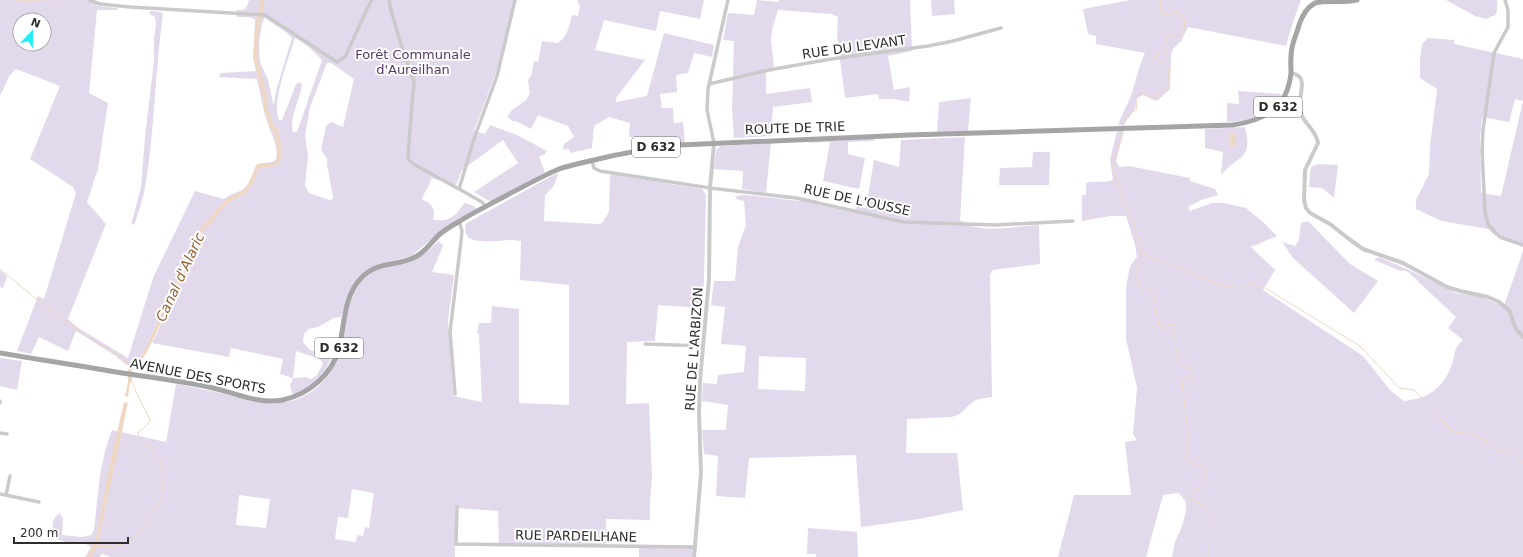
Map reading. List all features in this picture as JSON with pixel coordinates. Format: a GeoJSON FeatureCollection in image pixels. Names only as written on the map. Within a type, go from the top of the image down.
{"type":"FeatureCollection","features":[{"type":"Feature","properties":{"kind":"main road","name":"D 632"},"geometry":{"type":"LineString","coordinates":[[1291,73],[1292,48],[1302,17],[1306,10],[1321,0],[1344,2],[1357,0]]}},
{"type":"Feature","properties":{"kind":"main road","name":"ROUTE DE TRIE"},"geometry":{"type":"LineString","coordinates":[[486,207],[540,178],[559,170],[618,154],[653,148],[714,143],[1233,125],[1250,122],[1271,113],[1280,105],[1286,95],[1291,73]]}},
{"type":"Feature","properties":{"kind":"main road","name":"D 632"},"geometry":{"type":"LineString","coordinates":[[459,221],[486,207]]}},
{"type":"Feature","properties":{"kind":"main road","name":"AVENUE DES SPORTS"},"geometry":{"type":"LineString","coordinates":[[0,353],[209,387],[259,400],[282,400],[302,394],[321,380],[333,362],[338,349],[345,309],[352,290],[363,276],[376,267],[384,264],[409,260],[416,257],[445,230],[459,221]]}},
{"type":"Feature","properties":{"kind":"street"},"geometry":{"type":"LineString","coordinates":[[89,0],[100,4],[130,7],[263,15],[337,62],[345,57],[372,0]]}},
{"type":"Feature","properties":{"kind":"street"},"geometry":{"type":"LineString","coordinates":[[390,0],[391,10],[401,44],[414,81],[408,155],[409,160],[415,165],[482,202],[486,207]]}},
{"type":"Feature","properties":{"kind":"street"},"geometry":{"type":"LineString","coordinates":[[459,188],[475,136],[497,76],[515,0]]}},
{"type":"Feature","properties":{"kind":"street"},"geometry":{"type":"LineString","coordinates":[[714,143],[707,110],[709,84],[728,0]]}},
{"type":"Feature","properties":{"kind":"street"},"geometry":{"type":"LineString","coordinates":[[1505,0],[1508,10],[1508,27],[1494,53],[1483,130],[1482,151],[1485,212],[1488,224],[1494,231],[1500,236],[1523,245]]}},
{"type":"Feature","properties":{"kind":"street","name":"RUE DU LEVANT"},"geometry":{"type":"LineString","coordinates":[[709,84],[769,70],[831,59],[928,46],[1001,28]]}},
{"type":"Feature","properties":{"kind":"street"},"geometry":{"type":"LineString","coordinates":[[1291,73],[1299,75],[1302,79],[1303,82],[1299,103],[1300,114],[1314,132],[1318,143],[1305,170],[1304,200],[1306,208],[1310,213],[1330,224],[1362,249],[1403,263],[1447,287],[1488,297],[1499,302],[1508,310],[1516,329],[1523,337]]}},
{"type":"Feature","properties":{"kind":"street","name":"RUE DE L'ARBIZON"},"geometry":{"type":"LineString","coordinates":[[694,557],[701,473],[699,413],[709,279],[710,188],[714,143]]}},
{"type":"Feature","properties":{"kind":"street","name":"RUE DE L'OUSSE"},"geometry":{"type":"LineString","coordinates":[[592,161],[594,168],[600,171],[710,188],[796,198],[903,222],[995,225],[1073,220]]}},
{"type":"Feature","properties":{"kind":"street"},"geometry":{"type":"LineString","coordinates":[[455,394],[450,332],[461,248],[462,231],[459,221]]}},
{"type":"Feature","properties":{"kind":"street"},"geometry":{"type":"LineString","coordinates":[[645,344],[703,346]]}},
{"type":"Feature","properties":{"kind":"street"},"geometry":{"type":"LineString","coordinates":[[0,433],[7,434]]}},
{"type":"Feature","properties":{"kind":"street"},"geometry":{"type":"LineString","coordinates":[[6,495],[10,476]]}},
{"type":"Feature","properties":{"kind":"street"},"geometry":{"type":"LineString","coordinates":[[0,494],[39,502]]}},
{"type":"Feature","properties":{"kind":"street","name":"RUE PARDEILHANE"},"geometry":{"type":"LineString","coordinates":[[456,507],[456,544],[695,547]]}},
{"type":"Feature","properties":{"kind":"green space","name":"Forêt Communale d'Aureilhan"},"geometry":{"type":"Polygon","coordinates":[[[0,0],[95,0],[97,6],[117,8],[118,10],[97,10],[89,93],[108,103],[98,169],[87,202],[106,224],[68,319],[77,327],[128,358],[153,278],[195,191],[224,199],[245,188],[257,164],[276,160],[277,154],[275,144],[265,113],[257,79],[219,77],[221,73],[256,71],[254,60],[255,19],[248,17],[237,17],[236,10],[243,10],[247,6],[249,0],[515,0],[495,75],[474,131],[485,134],[490,125],[517,135],[547,151],[539,157],[545,172],[491,202],[474,192],[518,163],[503,140],[462,170],[456,185],[431,178],[430,184],[422,200],[431,205],[434,212],[433,219],[443,220],[452,217],[464,203],[478,209],[434,237],[411,256],[379,264],[368,269],[358,278],[348,296],[341,317],[334,318],[318,327],[309,329],[304,334],[303,342],[310,350],[317,352],[322,345],[329,341],[337,343],[322,375],[310,387],[302,391],[292,394],[290,386],[293,378],[280,374],[283,359],[231,348],[229,357],[152,343],[170,305],[166,303],[142,356],[130,364],[126,365],[116,356],[76,331],[68,351],[39,337],[31,354],[17,351],[38,296],[44,299],[76,193],[73,187],[30,159],[60,86],[16,69],[10,75],[0,96],[0,0]],[[265,18],[262,23],[259,43],[260,62],[268,80],[274,105],[276,91],[292,38],[265,18]],[[295,38],[279,92],[277,112],[279,120],[282,120],[296,84],[300,82],[302,85],[301,91],[292,120],[293,132],[297,132],[322,60],[309,47],[295,38]],[[327,63],[310,107],[305,136],[308,156],[305,186],[309,193],[329,200],[333,199],[333,196],[327,158],[321,150],[326,126],[331,122],[343,127],[354,79],[331,63],[327,63]],[[296,351],[293,378],[305,377],[311,379],[317,375],[323,364],[320,359],[296,351]]]}},
{"type":"Feature","properties":{"kind":"green space"},"geometry":{"type":"Polygon","coordinates":[[[704,0],[700,19],[660,11],[656,31],[604,20],[595,50],[645,60],[616,98],[616,102],[647,96],[664,33],[714,45],[712,57],[694,53],[688,73],[676,75],[677,92],[660,94],[662,108],[673,108],[674,123],[683,122],[685,143],[640,146],[638,138],[629,137],[630,123],[609,117],[594,126],[592,148],[570,153],[569,149],[563,150],[564,144],[574,137],[568,126],[538,115],[531,129],[507,117],[512,110],[526,100],[530,93],[528,80],[531,76],[534,61],[538,62],[542,41],[557,43],[564,38],[568,31],[572,15],[578,16],[580,6],[577,1],[704,0]]]}},
{"type":"Feature","properties":{"kind":"green space"},"geometry":{"type":"Polygon","coordinates":[[[757,0],[779,2],[779,0],[910,0],[912,51],[888,56],[894,90],[910,87],[909,102],[894,99],[879,99],[878,94],[845,98],[837,36],[838,17],[831,14],[778,10],[772,30],[771,40],[774,67],[766,69],[766,94],[810,88],[812,102],[773,107],[771,136],[734,138],[732,110],[734,41],[723,40],[728,13],[754,15],[757,0]]]}},
{"type":"Feature","properties":{"kind":"green space"},"geometry":{"type":"Polygon","coordinates":[[[931,0],[954,0],[955,14],[932,16],[931,0]]]}},
{"type":"Feature","properties":{"kind":"green space"},"geometry":{"type":"Polygon","coordinates":[[[1131,0],[1301,0],[1286,46],[1188,27],[1181,41],[1173,49],[1171,55],[1170,89],[1157,101],[1144,95],[1136,99],[1136,107],[1124,125],[1118,125],[1132,93],[1145,53],[1096,44],[1096,36],[1088,34],[1083,9],[1131,0]]]}},
{"type":"Feature","properties":{"kind":"green space"},"geometry":{"type":"Polygon","coordinates":[[[1446,0],[1497,0],[1497,11],[1495,15],[1486,19],[1475,16],[1446,0]]]}},
{"type":"Feature","properties":{"kind":"green space"},"geometry":{"type":"Polygon","coordinates":[[[150,11],[160,12],[163,14],[146,182],[143,198],[135,223],[131,225],[141,187],[154,61],[156,24],[155,17],[150,14],[150,11]]]}},
{"type":"Feature","properties":{"kind":"green space"},"geometry":{"type":"Polygon","coordinates":[[[1428,38],[1454,40],[1454,44],[1523,59],[1523,101],[1523,246],[1496,236],[1488,229],[1442,221],[1416,209],[1416,200],[1429,174],[1430,146],[1437,89],[1420,78],[1422,44],[1428,38]],[[1515,99],[1509,122],[1482,117],[1480,139],[1481,193],[1501,196],[1523,101],[1515,99]]]}},
{"type":"Feature","properties":{"kind":"green space"},"geometry":{"type":"Polygon","coordinates":[[[1238,91],[1282,94],[1273,108],[1267,112],[1252,119],[1227,122],[1227,103],[1239,104],[1238,91]]]}},
{"type":"Feature","properties":{"kind":"green space"},"geometry":{"type":"Polygon","coordinates":[[[971,98],[968,131],[937,132],[939,102],[971,98]]]}},
{"type":"Feature","properties":{"kind":"green space"},"geometry":{"type":"Polygon","coordinates":[[[1245,127],[1247,137],[1246,151],[1221,175],[1223,152],[1205,148],[1205,129],[1245,127]]]}},
{"type":"Feature","properties":{"kind":"green space"},"geometry":{"type":"Polygon","coordinates":[[[1117,131],[1124,131],[1116,161],[1119,167],[1129,166],[1190,178],[1190,181],[1215,189],[1218,195],[1201,200],[1188,207],[1190,211],[1212,203],[1224,203],[1246,208],[1263,222],[1277,236],[1251,247],[1275,270],[1263,290],[1363,356],[1391,391],[1404,401],[1429,394],[1441,384],[1450,370],[1457,347],[1463,340],[1448,328],[1456,317],[1408,272],[1403,270],[1401,271],[1374,260],[1376,258],[1381,258],[1456,293],[1481,297],[1503,306],[1523,251],[1523,557],[1172,557],[1175,542],[1186,512],[1186,502],[1179,493],[1163,495],[1146,557],[1058,557],[1074,495],[1131,495],[1125,442],[1137,440],[1133,434],[1137,388],[1126,339],[1126,287],[1130,266],[1137,257],[1135,245],[1126,216],[1111,216],[1082,221],[1082,195],[1086,195],[1086,183],[1106,182],[1113,180],[1110,160],[1117,131]]]}},
{"type":"Feature","properties":{"kind":"green space"},"geometry":{"type":"Polygon","coordinates":[[[965,137],[960,220],[967,225],[987,228],[1009,228],[1039,225],[1040,264],[993,270],[990,275],[992,397],[975,401],[955,416],[907,419],[906,453],[957,453],[963,510],[919,519],[861,527],[856,455],[749,458],[745,498],[716,496],[718,456],[704,454],[702,430],[726,430],[728,405],[702,401],[703,383],[717,384],[718,375],[744,372],[746,346],[721,344],[725,307],[711,305],[714,281],[735,281],[738,247],[746,225],[744,201],[736,199],[737,196],[745,195],[800,201],[801,197],[819,201],[818,205],[855,213],[856,206],[866,208],[874,160],[899,167],[901,140],[965,137]],[[759,356],[758,389],[805,391],[806,358],[759,356]]]}},
{"type":"Feature","properties":{"kind":"green space"},"geometry":{"type":"Polygon","coordinates":[[[874,138],[874,141],[848,142],[848,154],[865,158],[859,189],[823,181],[830,142],[809,143],[809,141],[874,138]]]}},
{"type":"Feature","properties":{"kind":"green space"},"geometry":{"type":"Polygon","coordinates":[[[771,143],[766,193],[742,189],[743,171],[714,169],[716,150],[720,146],[771,143]]]}},
{"type":"Feature","properties":{"kind":"green space"},"geometry":{"type":"Polygon","coordinates":[[[1033,152],[1050,152],[1049,185],[999,185],[1000,168],[1032,167],[1033,152]]]}},
{"type":"Feature","properties":{"kind":"green space"},"geometry":{"type":"Polygon","coordinates":[[[1318,164],[1338,165],[1334,198],[1322,188],[1309,187],[1311,167],[1318,164]]]}},
{"type":"Feature","properties":{"kind":"green space"},"geometry":{"type":"Polygon","coordinates":[[[557,173],[558,175],[553,187],[545,195],[544,221],[602,223],[609,212],[610,175],[702,189],[706,195],[702,308],[658,305],[655,341],[627,342],[626,404],[649,403],[652,478],[650,520],[606,519],[606,545],[499,546],[498,511],[455,508],[455,557],[111,557],[102,554],[100,557],[85,557],[91,547],[86,544],[64,542],[54,537],[54,520],[60,513],[63,519],[62,535],[82,537],[91,535],[94,530],[104,454],[112,430],[166,442],[176,384],[213,391],[249,401],[264,403],[295,400],[313,391],[321,384],[333,367],[346,315],[357,289],[364,279],[378,269],[425,253],[438,241],[443,246],[432,272],[454,275],[448,320],[453,396],[482,402],[479,334],[477,333],[479,323],[491,323],[492,306],[519,309],[519,403],[569,405],[569,285],[520,280],[521,241],[482,241],[471,239],[467,236],[465,224],[557,173]],[[352,489],[348,518],[338,517],[335,539],[356,542],[357,535],[363,536],[365,527],[369,528],[374,493],[352,489]],[[239,495],[236,525],[266,528],[270,499],[239,495]]]}},
{"type":"Feature","properties":{"kind":"green space"},"geometry":{"type":"Polygon","coordinates":[[[1308,221],[1350,264],[1378,281],[1354,313],[1293,258],[1282,242],[1295,246],[1299,240],[1301,223],[1308,221]]]}},
{"type":"Feature","properties":{"kind":"green space"},"geometry":{"type":"Polygon","coordinates":[[[0,270],[7,276],[3,288],[0,287],[0,270]]]}},
{"type":"Feature","properties":{"kind":"green space"},"geometry":{"type":"Polygon","coordinates":[[[0,358],[22,361],[17,390],[0,386],[0,358]]]}},
{"type":"Feature","properties":{"kind":"green space"},"geometry":{"type":"Polygon","coordinates":[[[808,528],[857,532],[858,557],[816,557],[816,554],[807,554],[808,528]]]}},
{"type":"Feature","properties":{"kind":"green space"},"geometry":{"type":"Polygon","coordinates":[[[639,546],[693,546],[692,557],[639,557],[639,546]]]}},
{"type":"Feature","properties":{"kind":"shaded area"},"geometry":{"type":"Polygon","coordinates":[[[1230,133],[1235,133],[1236,146],[1230,147],[1230,133]]]}},
{"type":"Feature","properties":{"kind":"shaded area"},"geometry":{"type":"Polygon","coordinates":[[[166,303],[170,304],[147,352],[132,370],[132,381],[130,383],[128,397],[125,396],[128,382],[128,366],[142,356],[166,303]]]}},
{"type":"Feature","properties":{"kind":"shaded area"},"geometry":{"type":"Polygon","coordinates":[[[124,402],[128,403],[97,547],[94,549],[113,449],[124,402]]]}},
{"type":"Feature","properties":{"kind":"waterway"},"geometry":{"type":"LineString","coordinates":[[15,0],[59,2]]}},
{"type":"Feature","properties":{"kind":"waterway","name":"Canal d'Alaric"},"geometry":{"type":"LineString","coordinates":[[166,309],[174,287],[185,273],[184,265],[186,259],[201,231],[226,202],[247,189],[258,166],[274,164],[279,158],[280,148],[276,130],[271,125],[269,115],[266,111],[266,99],[255,58],[257,25],[262,0]]}},
{"type":"Feature","properties":{"kind":"waterway"},"geometry":{"type":"LineString","coordinates":[[1122,127],[1127,116],[1137,109],[1136,100],[1140,93],[1156,98],[1157,93],[1167,89],[1169,80],[1167,66],[1156,60],[1154,57],[1156,54],[1165,56],[1168,47],[1166,38],[1171,34],[1178,38],[1180,37],[1185,26],[1184,18],[1179,13],[1177,12],[1167,15],[1160,12],[1161,0]]}},
{"type":"Feature","properties":{"kind":"waterway"},"geometry":{"type":"LineString","coordinates":[[1122,130],[1116,156],[1111,166],[1116,176],[1124,204],[1137,231],[1142,259],[1135,276],[1140,289],[1150,290],[1153,292],[1159,325],[1161,327],[1173,324],[1176,325],[1173,332],[1176,342],[1175,349],[1179,354],[1173,359],[1180,365],[1190,368],[1194,379],[1185,379],[1182,381],[1189,441],[1186,450],[1186,461],[1204,466],[1207,471],[1201,489],[1188,494]]}},
{"type":"Feature","properties":{"kind":"waterway"},"geometry":{"type":"LineString","coordinates":[[1141,253],[1224,286],[1240,288],[1253,283],[1267,289],[1360,346],[1399,388],[1414,390],[1454,432],[1472,434],[1484,440],[1494,449],[1512,453],[1523,463]]}},
{"type":"Feature","properties":{"kind":"waterway"},"geometry":{"type":"LineString","coordinates":[[0,269],[65,321],[93,341],[114,353],[129,365]]}},
{"type":"Feature","properties":{"kind":"waterway"},"geometry":{"type":"LineString","coordinates":[[95,547],[113,546],[127,543],[140,531],[157,508],[161,498],[164,475],[159,458],[138,435],[139,431],[143,429],[150,419],[131,381]]}},
{"type":"Feature","properties":{"kind":"waterway"},"geometry":{"type":"LineString","coordinates":[[1187,497],[1210,509],[1209,557]]}},
{"type":"Feature","properties":{"kind":"waterway","name":"Canal d'Alaric"},"geometry":{"type":"LineString","coordinates":[[89,557],[95,545]]}}]}
